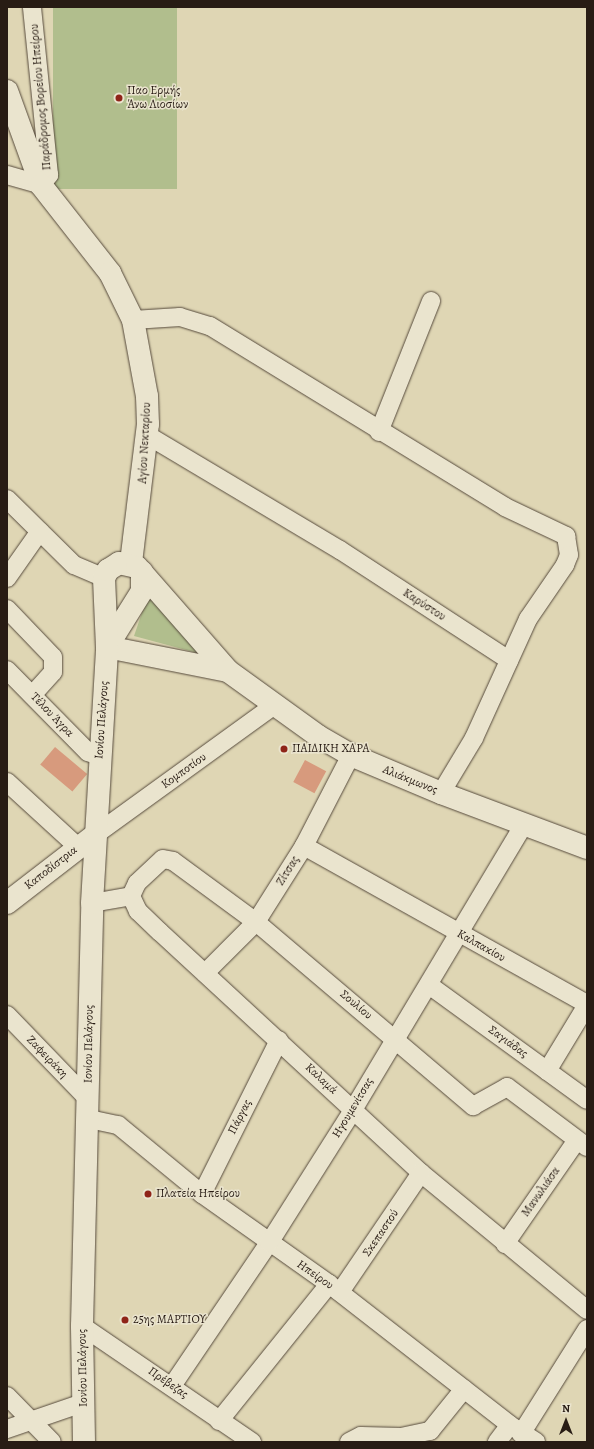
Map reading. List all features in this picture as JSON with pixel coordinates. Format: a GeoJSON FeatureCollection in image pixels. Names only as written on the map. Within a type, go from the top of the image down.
{"type":"FeatureCollection","features":[{"type":"Feature","properties":{"kind":"street","name":"Παράδρομος Βορείου Ηπείρου"},"geometry":{"type":"LineString","coordinates":[[32,7],[49,165],[49,175],[41,185]]}},
{"type":"Feature","properties":{"kind":"street","name":"Αγίου Νεκταρίου"},"geometry":{"type":"LineString","coordinates":[[7,91],[41,185],[110,273],[133,320],[147,396],[147,435],[137,568],[142,591],[106,647]]}},
{"type":"Feature","properties":{"kind":"street"},"geometry":{"type":"LineString","coordinates":[[7,175],[41,185]]}},
{"type":"Feature","properties":{"kind":"street"},"geometry":{"type":"LineString","coordinates":[[379,432],[431,301]]}},
{"type":"Feature","properties":{"kind":"street"},"geometry":{"type":"LineString","coordinates":[[133,320],[180,317],[210,326],[379,432],[505,507],[566,536],[569,555],[565,565],[528,619],[474,738],[441,793]]}},
{"type":"Feature","properties":{"kind":"street","name":"Καρύστου"},"geometry":{"type":"LineString","coordinates":[[147,435],[340,550],[509,660]]}},
{"type":"Feature","properties":{"kind":"street"},"geometry":{"type":"LineString","coordinates":[[7,498],[74,565],[104,578]]}},
{"type":"Feature","properties":{"kind":"street"},"geometry":{"type":"LineString","coordinates":[[7,578],[40,531]]}},
{"type":"Feature","properties":{"kind":"street"},"geometry":{"type":"LineString","coordinates":[[106,647],[104,578],[114,565],[137,568]]}},
{"type":"Feature","properties":{"kind":"street","name":"Αλιάκμωνος"},"geometry":{"type":"LineString","coordinates":[[137,568],[228,671],[273,706],[350,755],[441,793],[587,848]]}},
{"type":"Feature","properties":{"kind":"street"},"geometry":{"type":"LineString","coordinates":[[7,609],[53,657],[53,672],[32,695]]}},
{"type":"Feature","properties":{"kind":"street","name":"Αλιάκμωνος"},"geometry":{"type":"LineString","coordinates":[[106,647],[228,671]]}},
{"type":"Feature","properties":{"kind":"street","name":"Ιονίου Πελάγους"},"geometry":{"type":"LineString","coordinates":[[84,1442],[82,1326],[89,1109],[92,903],[87,841],[99,756],[106,647]]}},
{"type":"Feature","properties":{"kind":"street","name":"Τέλου Άγρα"},"geometry":{"type":"LineString","coordinates":[[7,670],[88,752],[99,756]]}},
{"type":"Feature","properties":{"kind":"street","name":"Κομποτίου"},"geometry":{"type":"LineString","coordinates":[[87,841],[273,706]]}},
{"type":"Feature","properties":{"kind":"street","name":"Ζίτσας"},"geometry":{"type":"LineString","coordinates":[[205,973],[256,922],[304,846],[350,755]]}},
{"type":"Feature","properties":{"kind":"street"},"geometry":{"type":"LineString","coordinates":[[7,782],[87,841]]}},
{"type":"Feature","properties":{"kind":"street","name":"Ηγουμενίτσας"},"geometry":{"type":"LineString","coordinates":[[172,1386],[269,1243],[353,1110],[395,1037],[429,986],[460,935],[524,824]]}},
{"type":"Feature","properties":{"kind":"street","name":"Καποδίστρια"},"geometry":{"type":"LineString","coordinates":[[7,903],[87,841]]}},
{"type":"Feature","properties":{"kind":"street","name":"Καλπακίου"},"geometry":{"type":"LineString","coordinates":[[304,846],[587,1005]]}},
{"type":"Feature","properties":{"kind":"street","name":"Σουλίου"},"geometry":{"type":"LineString","coordinates":[[131,896],[137,883],[163,860],[173,862],[256,922],[395,1037],[473,1106],[507,1087],[582,1143]]}},
{"type":"Feature","properties":{"kind":"street"},"geometry":{"type":"LineString","coordinates":[[92,903],[131,896]]}},
{"type":"Feature","properties":{"kind":"street","name":"Καλαμά"},"geometry":{"type":"LineString","coordinates":[[131,896],[138,911],[421,1173],[505,1244],[587,1310]]}},
{"type":"Feature","properties":{"kind":"street","name":"Σαγιάδας"},"geometry":{"type":"LineString","coordinates":[[429,986],[587,1100]]}},
{"type":"Feature","properties":{"kind":"street"},"geometry":{"type":"LineString","coordinates":[[547,1070],[587,1005]]}},
{"type":"Feature","properties":{"kind":"street","name":"Ζαφειράκη"},"geometry":{"type":"LineString","coordinates":[[7,1015],[89,1109]]}},
{"type":"Feature","properties":{"kind":"street","name":"Πάργας"},"geometry":{"type":"LineString","coordinates":[[202,1194],[279,1040]]}},
{"type":"Feature","properties":{"kind":"street","name":"Ηπείρου"},"geometry":{"type":"LineString","coordinates":[[89,1109],[118,1125],[202,1194],[269,1243],[335,1288],[523,1434]]}},
{"type":"Feature","properties":{"kind":"street","name":"Μανωλιάσα"},"geometry":{"type":"LineString","coordinates":[[505,1244],[582,1143]]}},
{"type":"Feature","properties":{"kind":"street","name":"Σκεπαστού"},"geometry":{"type":"LineString","coordinates":[[219,1421],[335,1288],[421,1173]]}},
{"type":"Feature","properties":{"kind":"street","name":"Πρέβεζας"},"geometry":{"type":"LineString","coordinates":[[82,1326],[172,1386],[219,1421],[252,1442]]}},
{"type":"Feature","properties":{"kind":"street"},"geometry":{"type":"LineString","coordinates":[[497,1442],[523,1434],[587,1330]]}},
{"type":"Feature","properties":{"kind":"street"},"geometry":{"type":"LineString","coordinates":[[349,1442],[361,1436],[401,1437],[430,1431],[464,1389]]}},
{"type":"Feature","properties":{"kind":"street"},"geometry":{"type":"LineString","coordinates":[[7,1396],[52,1442]]}},
{"type":"Feature","properties":{"kind":"street"},"geometry":{"type":"LineString","coordinates":[[7,1429],[83,1403]]}},
{"type":"Feature","properties":{"kind":"green space","name":"Παο Ερμής Άνω Λιοσίων"},"geometry":{"type":"Polygon","coordinates":[[[53,7],[177,7],[177,189],[53,189],[53,7]]]}},
{"type":"Feature","properties":{"kind":"green space"},"geometry":{"type":"Polygon","coordinates":[[[149,592],[201,654],[134,636],[149,592]]]}},
{"type":"Feature","properties":{"kind":"building"},"geometry":{"type":"Polygon","coordinates":[[[55,747],[87,774],[72,792],[40,765],[55,747]]]}},
{"type":"Feature","properties":{"kind":"building"},"geometry":{"type":"Polygon","coordinates":[[[305,760],[326,771],[314,793],[293,782],[305,760]]]}},
{"type":"Feature","properties":{"kind":"place","name":"Παο Ερμής Άνω Λιοσίων"},"geometry":{"type":"Point","coordinates":[119,98]}},
{"type":"Feature","properties":{"kind":"place","name":"ΠΑΙΔΙΚΗ ΧΑΡΑ"},"geometry":{"type":"Point","coordinates":[284,749]}},
{"type":"Feature","properties":{"kind":"place","name":"Πλατεία Ηπείρου"},"geometry":{"type":"Point","coordinates":[148,1194]}},
{"type":"Feature","properties":{"kind":"place","name":"25ης ΜΑΡΤΙΟΥ"},"geometry":{"type":"Point","coordinates":[125,1320]}}]}
